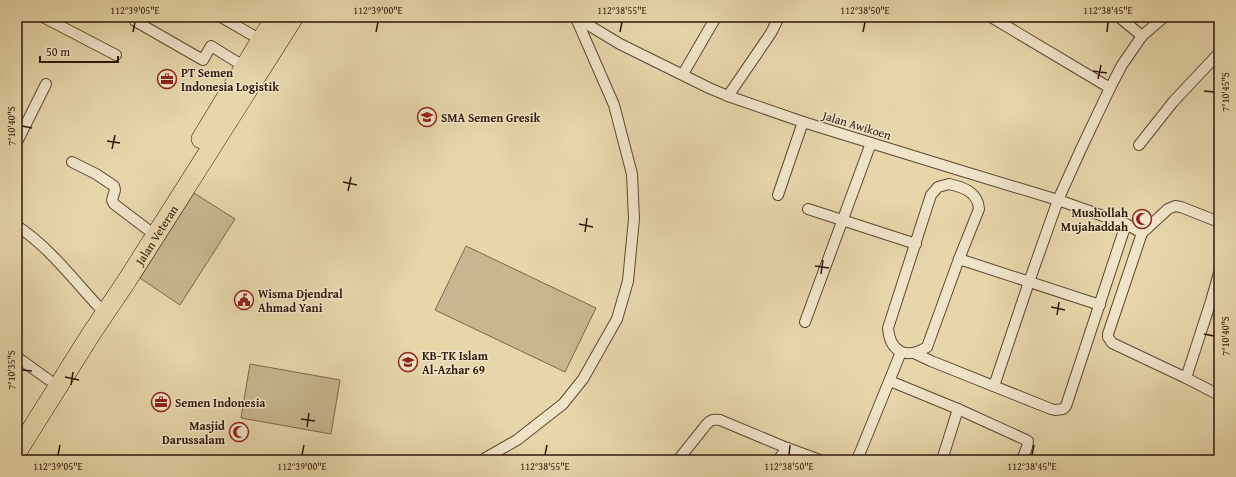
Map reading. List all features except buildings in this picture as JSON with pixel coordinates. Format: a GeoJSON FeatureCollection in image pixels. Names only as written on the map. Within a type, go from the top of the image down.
{"type":"FeatureCollection","features":[{"type":"Feature","properties":{"kind":"highway","name":"Jalan Veteran"},"geometry":{"type":"LineString","coordinates":[[17,428],[147,229],[276,17]]}},
{"type":"Feature","properties":{"kind":"highway","name":"Jalan Veteran"},"geometry":{"type":"LineString","coordinates":[[17,452],[294,17]]}},
{"type":"Feature","properties":{"kind":"street"},"geometry":{"type":"LineString","coordinates":[[43,17],[116,55]]}},
{"type":"Feature","properties":{"kind":"street"},"geometry":{"type":"LineString","coordinates":[[221,17],[261,40]]}},
{"type":"Feature","properties":{"kind":"street"},"geometry":{"type":"LineString","coordinates":[[484,460],[517,440],[563,404],[583,379],[617,319],[628,281],[634,219],[632,174],[614,106],[576,17]]}},
{"type":"Feature","properties":{"kind":"street","name":"Jalan Awikoen"},"geometry":{"type":"LineString","coordinates":[[576,17],[620,44],[728,96],[803,122],[962,172],[1058,200],[1126,224],[1142,233]]}},
{"type":"Feature","properties":{"kind":"street"},"geometry":{"type":"LineString","coordinates":[[683,74],[716,17]]}},
{"type":"Feature","properties":{"kind":"street"},"geometry":{"type":"LineString","coordinates":[[728,96],[771,33],[779,17]]}},
{"type":"Feature","properties":{"kind":"street"},"geometry":{"type":"LineString","coordinates":[[991,17],[1110,88]]}},
{"type":"Feature","properties":{"kind":"street"},"geometry":{"type":"LineString","coordinates":[[1119,17],[1142,36]]}},
{"type":"Feature","properties":{"kind":"street"},"geometry":{"type":"LineString","coordinates":[[994,386],[1028,282],[1058,200],[1122,65],[1142,36],[1164,17]]}},
{"type":"Feature","properties":{"kind":"street"},"geometry":{"type":"LineString","coordinates":[[135,21],[203,60],[211,46],[245,67]]}},
{"type":"Feature","properties":{"kind":"street"},"geometry":{"type":"LineString","coordinates":[[1139,145],[1173,102],[1219,53]]}},
{"type":"Feature","properties":{"kind":"street"},"geometry":{"type":"LineString","coordinates":[[17,142],[46,84]]}},
{"type":"Feature","properties":{"kind":"street"},"geometry":{"type":"LineString","coordinates":[[778,195],[803,122]]}},
{"type":"Feature","properties":{"kind":"street"},"geometry":{"type":"LineString","coordinates":[[805,322],[871,143]]}},
{"type":"Feature","properties":{"kind":"street"},"geometry":{"type":"LineString","coordinates":[[72,162],[96,174],[114,186],[115,190],[112,200],[114,204],[147,229]]}},
{"type":"Feature","properties":{"kind":"street"},"geometry":{"type":"LineString","coordinates":[[957,186],[962,172]]}},
{"type":"Feature","properties":{"kind":"street"},"geometry":{"type":"LineString","coordinates":[[949,184],[969,191],[976,196],[979,208],[927,347],[914,353],[909,353],[902,352],[890,341],[888,328],[916,244],[931,195],[934,191],[943,185],[949,184]]}},
{"type":"Feature","properties":{"kind":"street"},"geometry":{"type":"LineString","coordinates":[[1219,222],[1175,206],[1168,209],[1142,233],[1108,336],[1112,343],[1219,395]]}},
{"type":"Feature","properties":{"kind":"street"},"geometry":{"type":"LineString","coordinates":[[808,209],[916,244]]}},
{"type":"Feature","properties":{"kind":"street"},"geometry":{"type":"LineString","coordinates":[[914,353],[1051,409],[1063,410],[1066,406],[1126,224]]}},
{"type":"Feature","properties":{"kind":"street"},"geometry":{"type":"LineString","coordinates":[[17,226],[48,252],[98,306]]}},
{"type":"Feature","properties":{"kind":"street"},"geometry":{"type":"LineString","coordinates":[[959,259],[1100,305]]}},
{"type":"Feature","properties":{"kind":"street"},"geometry":{"type":"LineString","coordinates":[[1186,378],[1215,303],[1219,273]]}},
{"type":"Feature","properties":{"kind":"street"},"geometry":{"type":"LineString","coordinates":[[857,460],[902,352]]}},
{"type":"Feature","properties":{"kind":"street"},"geometry":{"type":"LineString","coordinates":[[17,357],[49,380]]}},
{"type":"Feature","properties":{"kind":"street"},"geometry":{"type":"LineString","coordinates":[[890,381],[958,409],[1026,440],[1028,442],[1022,460]]}},
{"type":"Feature","properties":{"kind":"street"},"geometry":{"type":"LineString","coordinates":[[942,460],[958,409]]}},
{"type":"Feature","properties":{"kind":"street"},"geometry":{"type":"LineString","coordinates":[[678,460],[706,424],[710,420],[714,419],[720,420],[820,460]]}},
{"type":"Feature","properties":{"kind":"street"},"geometry":{"type":"LineString","coordinates":[[778,460],[787,448]]}},
{"type":"Feature","properties":{"kind":"shaded area"},"geometry":{"type":"Polygon","coordinates":[[[194,193],[235,219],[180,305],[140,278],[194,193]]]}},
{"type":"Feature","properties":{"kind":"shaded area"},"geometry":{"type":"Polygon","coordinates":[[[466,246],[596,308],[565,372],[435,310],[466,246]]]}},
{"type":"Feature","properties":{"kind":"shaded area"},"geometry":{"type":"Polygon","coordinates":[[[250,364],[340,380],[331,434],[241,418],[250,364]]]}},
{"type":"Feature","properties":{"kind":"place","name":"PT Semen Indonesia Logistik"},"geometry":{"type":"Point","coordinates":[167,79]}},
{"type":"Feature","properties":{"kind":"place","name":"SMA Semen Gresik"},"geometry":{"type":"Point","coordinates":[427,117]}},
{"type":"Feature","properties":{"kind":"place","name":"Mushollah Mujahaddah"},"geometry":{"type":"Point","coordinates":[1142,219]}},
{"type":"Feature","properties":{"kind":"place","name":"Wisma Djendral Ahmad Yani"},"geometry":{"type":"Point","coordinates":[244,300]}},
{"type":"Feature","properties":{"kind":"place","name":"KB-TK Islam Al-Azhar 69"},"geometry":{"type":"Point","coordinates":[408,362]}},
{"type":"Feature","properties":{"kind":"place","name":"Semen Indonesia"},"geometry":{"type":"Point","coordinates":[161,402]}},
{"type":"Feature","properties":{"kind":"place","name":"Masjid Darussalam"},"geometry":{"type":"Point","coordinates":[239,432]}}]}
